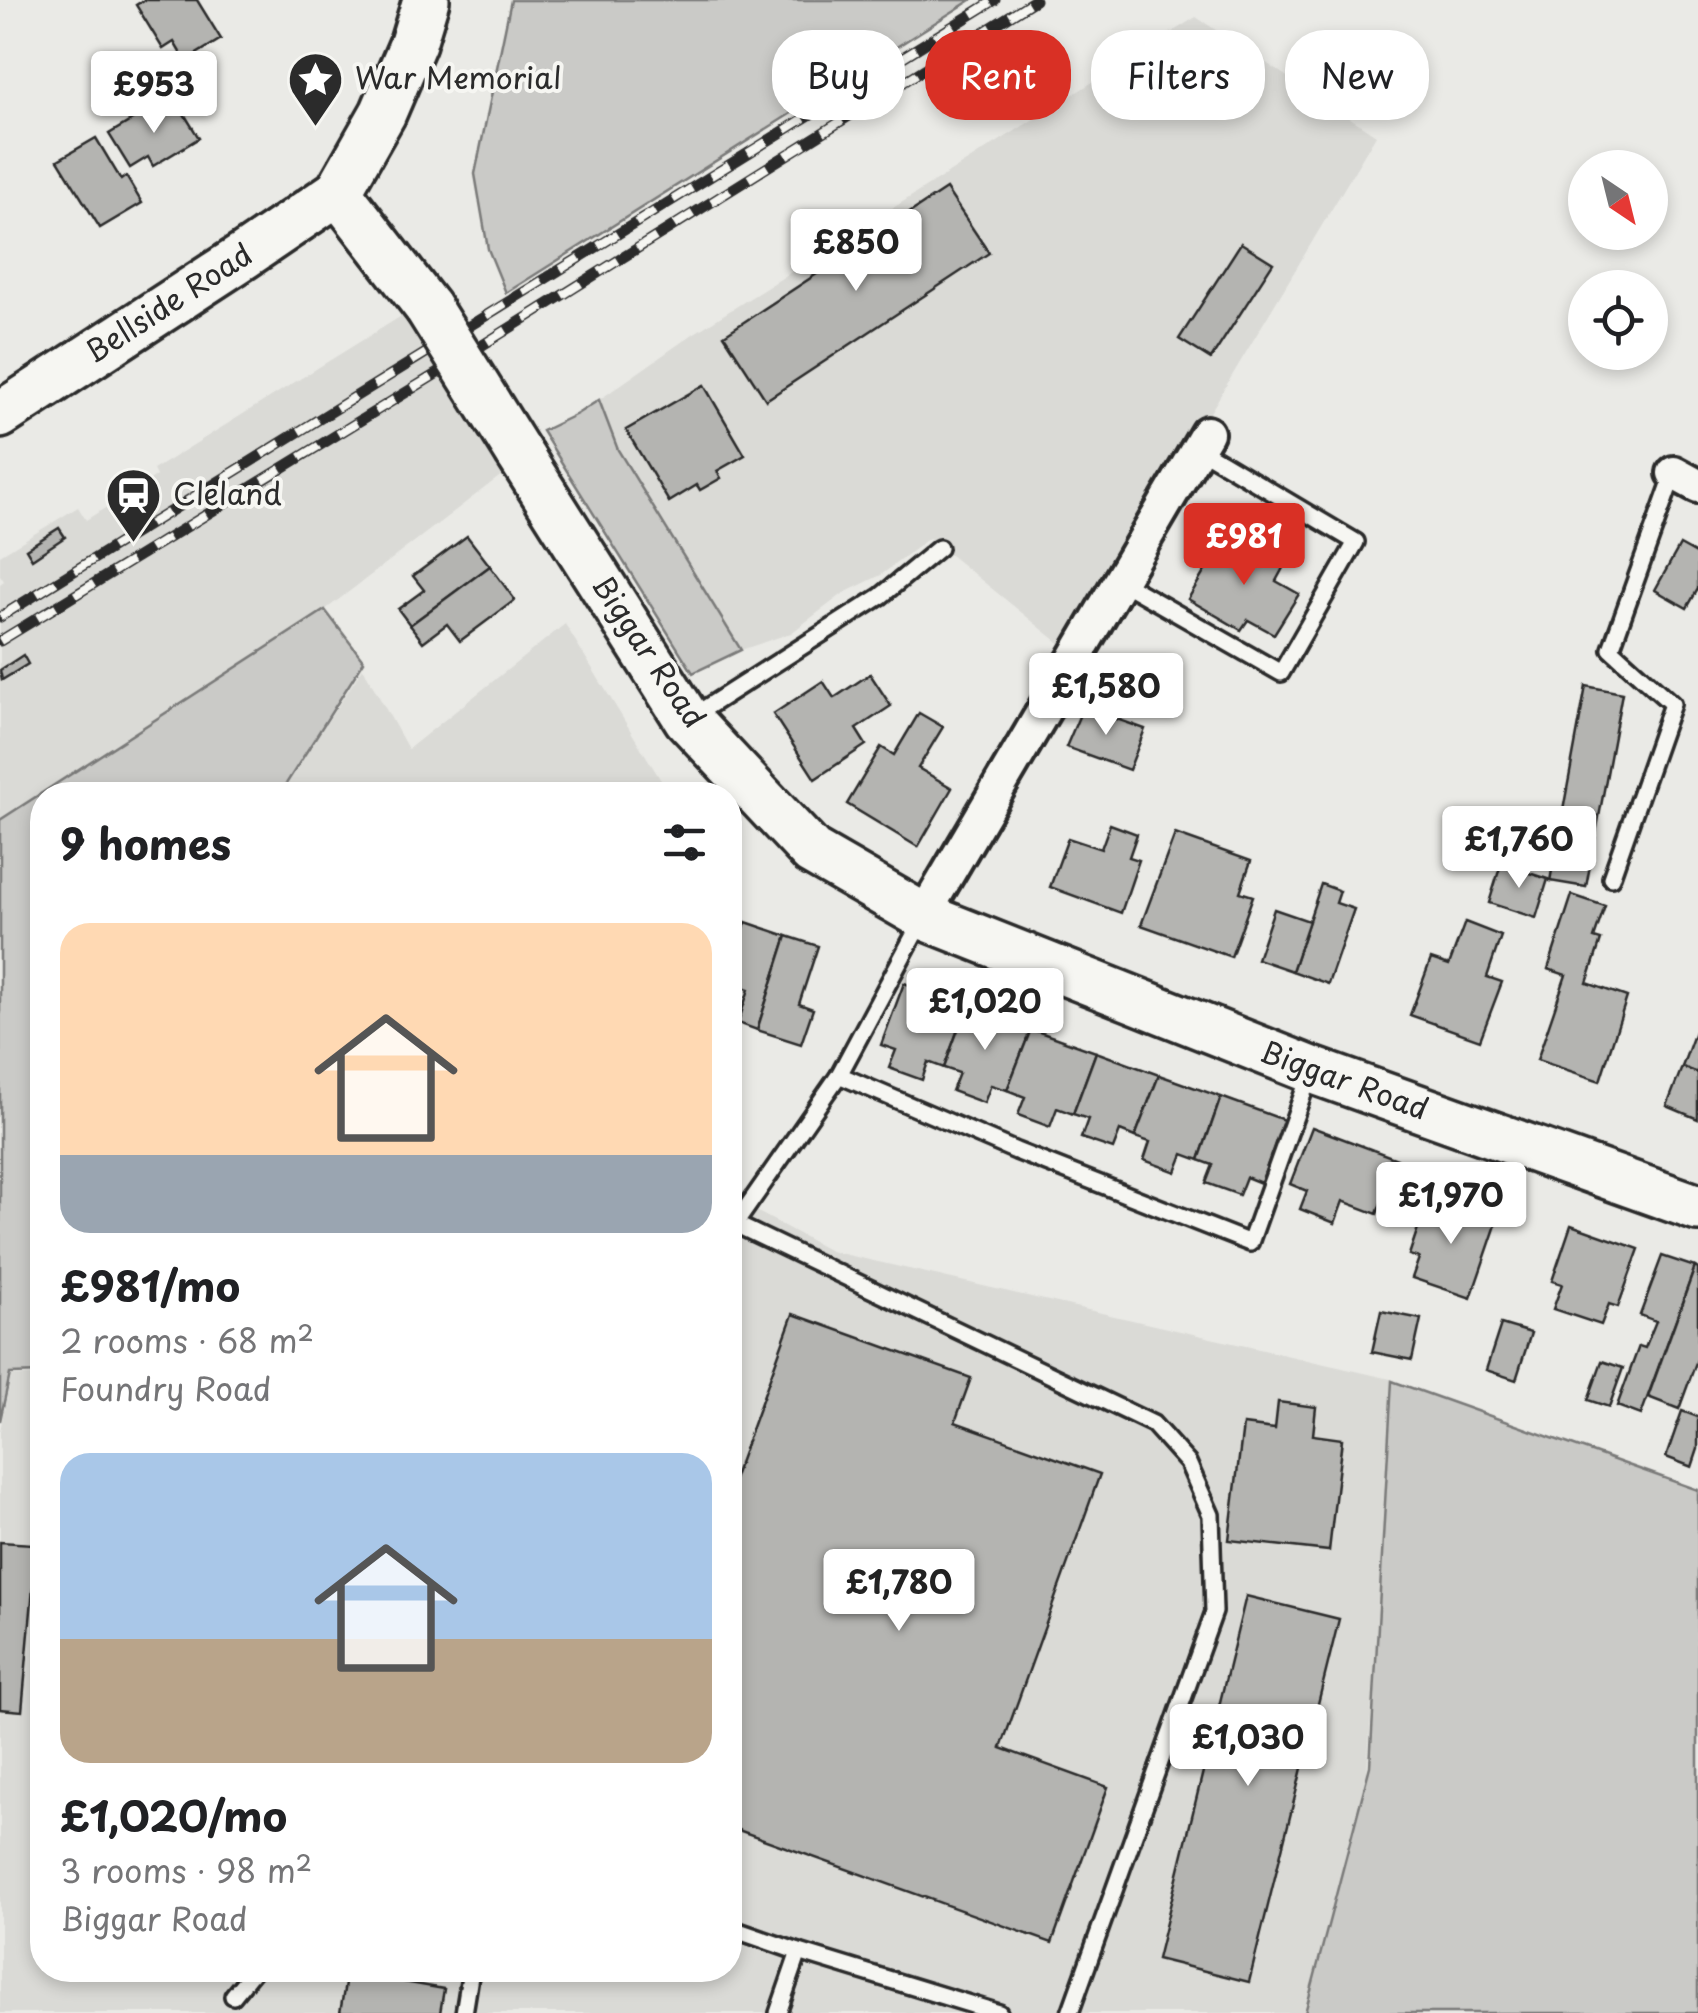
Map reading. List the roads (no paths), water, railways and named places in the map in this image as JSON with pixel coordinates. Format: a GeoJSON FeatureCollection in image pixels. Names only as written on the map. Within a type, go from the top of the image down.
{"type":"FeatureCollection","features":[{"type":"Feature","properties":{"kind":"street"},"geometry":{"type":"LineString","coordinates":[[338,192],[383,113],[414,42],[426,0]]}},
{"type":"Feature","properties":{"kind":"street","name":"Biggar Road"},"geometry":{"type":"LineString","coordinates":[[338,192],[428,308],[687,720],[812,852],[923,916],[1312,1070],[1698,1208]]}},
{"type":"Feature","properties":{"kind":"street","name":"Bellside Road"},"geometry":{"type":"LineString","coordinates":[[0,414],[338,192]]}},
{"type":"Feature","properties":{"kind":"street"},"geometry":{"type":"LineString","coordinates":[[923,916],[1203,440]]}},
{"type":"Feature","properties":{"kind":"lane"},"geometry":{"type":"LineString","coordinates":[[1120,581],[1280,673],[1356,542],[1203,440]]}},
{"type":"Feature","properties":{"kind":"lane"},"geometry":{"type":"LineString","coordinates":[[1611,878],[1672,704],[1611,649],[1686,479]]}},
{"type":"Feature","properties":{"kind":"lane"},"geometry":{"type":"LineString","coordinates":[[687,720],[881,596],[939,548]]}},
{"type":"Feature","properties":{"kind":"lane"},"geometry":{"type":"LineString","coordinates":[[742,1213],[839,1075],[923,916]]}},
{"type":"Feature","properties":{"kind":"lane"},"geometry":{"type":"LineString","coordinates":[[839,1075],[1016,1151],[1250,1243],[1312,1070]]}},
{"type":"Feature","properties":{"kind":"lane"},"geometry":{"type":"LineString","coordinates":[[742,1232],[1152,1424],[1188,1463],[1211,1515],[1214,1612],[1070,2013]]}},
{"type":"Feature","properties":{"kind":"lane"},"geometry":{"type":"LineString","coordinates":[[742,1932],[999,2013]]}},
{"type":"Feature","properties":{"kind":"lane"},"geometry":{"type":"LineString","coordinates":[[778,2013],[799,1952]]}},
{"type":"Feature","properties":{"kind":"lane"},"geometry":{"type":"LineString","coordinates":[[233,1996],[244,1982]]}},
{"type":"Feature","properties":{"kind":"lane"},"geometry":{"type":"LineString","coordinates":[[464,2013],[470,1982]]}},
{"type":"Feature","properties":{"kind":"railway"},"geometry":{"type":"LineString","coordinates":[[0,617],[995,0]]}},
{"type":"Feature","properties":{"kind":"railway"},"geometry":{"type":"LineString","coordinates":[[0,641],[1035,0]]}},
{"type":"Feature","properties":{"kind":"place","name":"War Memorial"},"geometry":{"type":"Point","coordinates":[316,128]}},
{"type":"Feature","properties":{"kind":"place","name":"Cleland"},"geometry":{"type":"Point","coordinates":[134,544]}}]}
